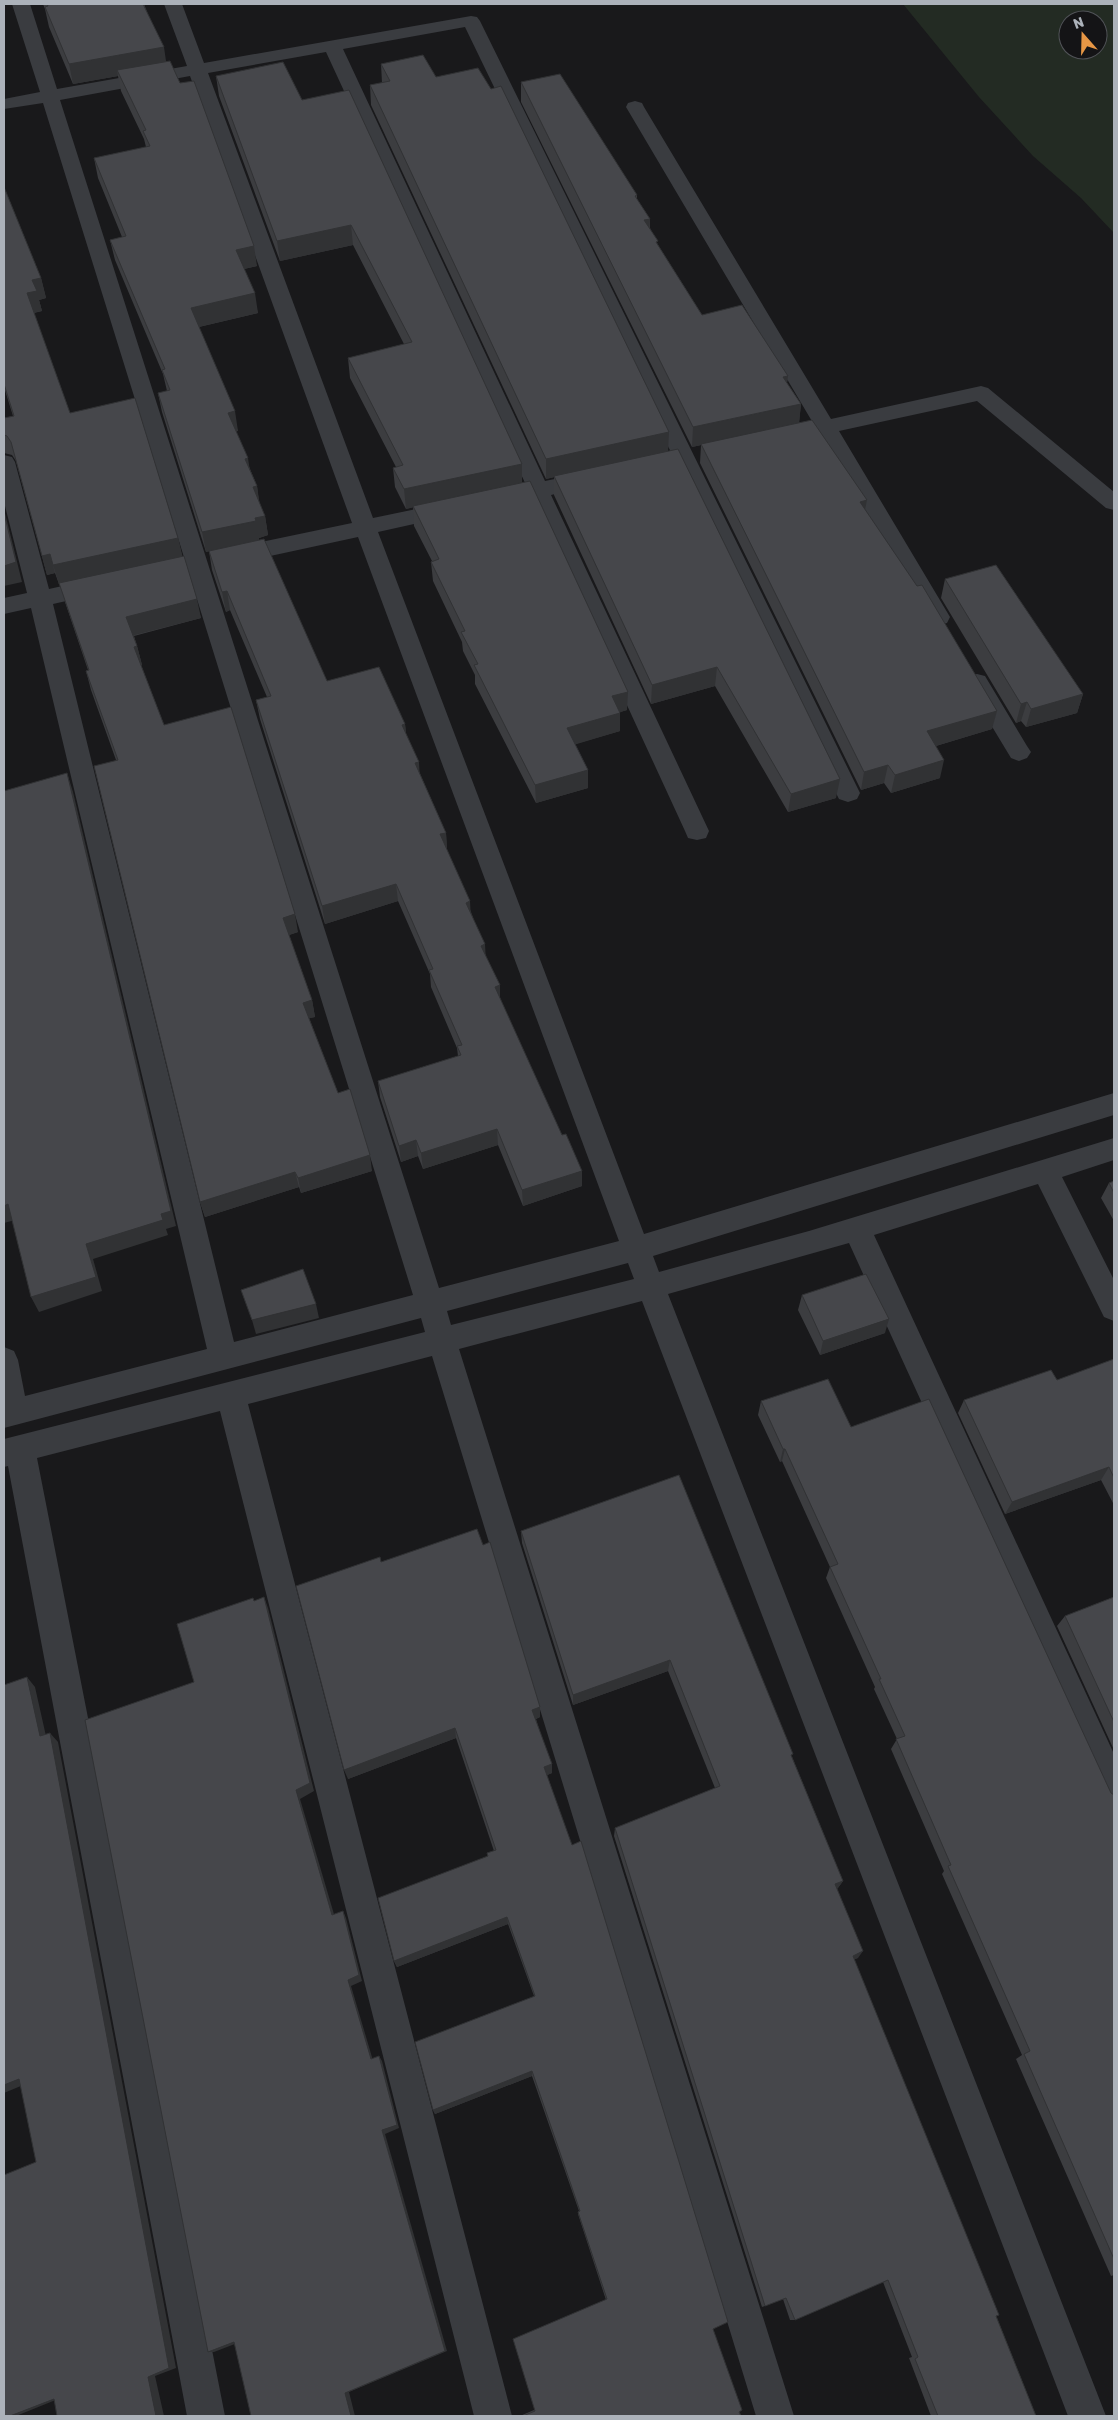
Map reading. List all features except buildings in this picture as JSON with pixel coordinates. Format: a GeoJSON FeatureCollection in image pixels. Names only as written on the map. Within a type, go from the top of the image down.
{"type":"FeatureCollection","features":[{"type":"Feature","properties":{"kind":"street"},"geometry":{"type":"LineString","coordinates":[[20,4],[50,96],[186,567],[430,1303],[440,1341],[774,2416]]}},
{"type":"Feature","properties":{"kind":"street"},"geometry":{"type":"LineString","coordinates":[[173,4],[199,70],[365,527],[636,1249],[1087,2416]]}},
{"type":"Feature","properties":{"kind":"street"},"geometry":{"type":"LineString","coordinates":[[4,104],[471,21],[848,793]]}},
{"type":"Feature","properties":{"kind":"street"},"geometry":{"type":"LineString","coordinates":[[332,46],[697,831]]}},
{"type":"Feature","properties":{"kind":"street"},"geometry":{"type":"LineString","coordinates":[[635,107],[827,426],[948,632]]}},
{"type":"Feature","properties":{"kind":"street"},"geometry":{"type":"LineString","coordinates":[[760,441],[981,393],[1114,503]]}},
{"type":"Feature","properties":{"kind":"street"},"geometry":{"type":"LineString","coordinates":[[4,462],[40,598],[224,1358]]}},
{"type":"Feature","properties":{"kind":"street"},"geometry":{"type":"LineString","coordinates":[[186,567],[607,475]]}},
{"type":"Feature","properties":{"kind":"street"},"geometry":{"type":"LineString","coordinates":[[4,606],[118,582]]}},
{"type":"Feature","properties":{"kind":"street"},"geometry":{"type":"LineString","coordinates":[[968,666],[1019,752]]}},
{"type":"Feature","properties":{"kind":"street"},"geometry":{"type":"LineString","coordinates":[[4,1360],[8,1414],[636,1249],[1114,1104]]}},
{"type":"Feature","properties":{"kind":"street"},"geometry":{"type":"LineString","coordinates":[[206,2416],[12,1451],[651,1286],[857,1229],[1114,1149]]}},
{"type":"Feature","properties":{"kind":"street"},"geometry":{"type":"LineString","coordinates":[[1045,1171],[1114,1308]]}},
{"type":"Feature","properties":{"kind":"street"},"geometry":{"type":"LineString","coordinates":[[857,1229],[1114,1789]]}},
{"type":"Feature","properties":{"kind":"street"},"geometry":{"type":"LineString","coordinates":[[231,1395],[493,2416]]}},
{"type":"Feature","properties":{"kind":"shaded area"},"geometry":{"type":"Polygon","coordinates":[[[903,4],[1114,4],[1114,233],[1081,198],[1033,156],[979,97],[903,4]]]}}]}
